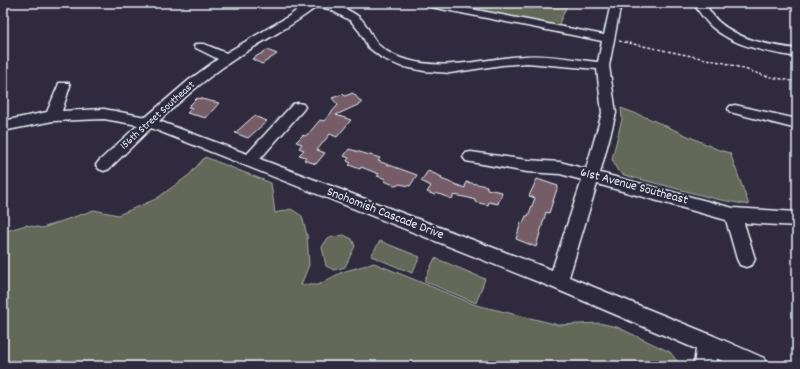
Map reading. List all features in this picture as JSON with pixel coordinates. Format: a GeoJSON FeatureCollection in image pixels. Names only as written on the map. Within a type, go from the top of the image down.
{"type":"FeatureCollection","features":[{"type":"Feature","properties":{"kind":"street"},"geometry":{"type":"LineString","coordinates":[[313,3],[332,7],[355,19],[365,31],[372,45],[386,55],[400,62],[424,67],[450,69],[502,61],[527,59],[603,66]]}},
{"type":"Feature","properties":{"kind":"street","name":"156th Street Southeast"},"geometry":{"type":"LineString","coordinates":[[104,165],[186,88],[227,58],[298,16],[313,3]]}},
{"type":"Feature","properties":{"kind":"street"},"geometry":{"type":"LineString","coordinates":[[426,3],[608,39]]}},
{"type":"Feature","properties":{"kind":"street"},"geometry":{"type":"LineString","coordinates":[[558,280],[592,175],[609,113],[603,66],[616,3]]}},
{"type":"Feature","properties":{"kind":"street"},"geometry":{"type":"LineString","coordinates":[[698,3],[716,24],[732,35],[749,43],[775,50],[797,53]]}},
{"type":"Feature","properties":{"kind":"street"},"geometry":{"type":"LineString","coordinates":[[200,46],[227,58]]}},
{"type":"Feature","properties":{"kind":"street"},"geometry":{"type":"LineString","coordinates":[[53,116],[64,86]]}},
{"type":"Feature","properties":{"kind":"street"},"geometry":{"type":"LineString","coordinates":[[250,161],[298,107]]}},
{"type":"Feature","properties":{"kind":"street"},"geometry":{"type":"LineString","coordinates":[[735,109],[797,124]]}},
{"type":"Feature","properties":{"kind":"street","name":"Snohomish Cascade Drive"},"geometry":{"type":"LineString","coordinates":[[3,126],[53,116],[104,114],[149,122],[558,280],[707,343],[756,366]]}},
{"type":"Feature","properties":{"kind":"street","name":"61st Avenue Southeast"},"geometry":{"type":"LineString","coordinates":[[471,157],[527,166],[560,168],[592,175],[733,215],[797,219]]}},
{"type":"Feature","properties":{"kind":"street"},"geometry":{"type":"LineString","coordinates":[[733,215],[746,258]]}},
{"type":"Feature","properties":{"kind":"street"},"geometry":{"type":"LineString","coordinates":[[705,366],[707,343]]}},
{"type":"Feature","properties":{"kind":"path"},"geometry":{"type":"LineString","coordinates":[[608,39],[725,64],[766,76],[797,82]]}},
{"type":"Feature","properties":{"kind":"green space"},"geometry":{"type":"Polygon","coordinates":[[[445,3],[568,3],[558,26],[445,3]]]}},
{"type":"Feature","properties":{"kind":"green space"},"geometry":{"type":"Polygon","coordinates":[[[621,108],[648,118],[719,150],[730,153],[749,205],[716,199],[624,175],[617,170],[612,159],[622,119],[621,108]]]}},
{"type":"Feature","properties":{"kind":"green space"},"geometry":{"type":"Polygon","coordinates":[[[205,157],[271,183],[275,213],[291,209],[302,216],[307,235],[309,265],[301,285],[318,285],[342,272],[374,263],[476,305],[559,325],[599,323],[617,327],[670,352],[681,366],[3,366],[3,232],[26,225],[42,228],[94,210],[118,215],[156,199],[189,175],[205,157]]]}},
{"type":"Feature","properties":{"kind":"green space"},"geometry":{"type":"Polygon","coordinates":[[[344,235],[352,239],[355,246],[345,267],[334,270],[326,266],[322,247],[328,238],[344,235]]]}},
{"type":"Feature","properties":{"kind":"green space"},"geometry":{"type":"Polygon","coordinates":[[[380,241],[420,257],[412,273],[371,256],[380,241]]]}},
{"type":"Feature","properties":{"kind":"green space"},"geometry":{"type":"Polygon","coordinates":[[[435,258],[485,279],[476,303],[424,281],[435,258]]]}},
{"type":"Feature","properties":{"kind":"building"},"geometry":{"type":"Polygon","coordinates":[[[267,50],[277,54],[262,64],[252,59],[267,50]]]}},
{"type":"Feature","properties":{"kind":"building"},"geometry":{"type":"Polygon","coordinates":[[[353,93],[362,103],[336,115],[351,120],[337,137],[330,134],[317,150],[325,153],[316,164],[304,160],[306,157],[299,155],[304,150],[299,148],[302,144],[296,142],[303,135],[305,136],[309,133],[320,120],[324,121],[338,105],[332,98],[343,94],[345,96],[353,93]]]}},
{"type":"Feature","properties":{"kind":"building"},"geometry":{"type":"Polygon","coordinates":[[[197,98],[219,103],[206,118],[187,113],[192,108],[188,107],[197,98]]]}},
{"type":"Feature","properties":{"kind":"building"},"geometry":{"type":"Polygon","coordinates":[[[254,116],[267,121],[248,138],[235,133],[254,116]]]}},
{"type":"Feature","properties":{"kind":"building"},"geometry":{"type":"Polygon","coordinates":[[[349,149],[380,158],[378,161],[417,175],[410,186],[399,184],[397,186],[384,181],[386,179],[377,176],[379,174],[361,167],[360,169],[349,165],[351,163],[347,161],[349,158],[344,156],[349,149]]]}},
{"type":"Feature","properties":{"kind":"building"},"geometry":{"type":"Polygon","coordinates":[[[428,171],[442,177],[441,179],[465,188],[466,182],[487,186],[487,189],[502,192],[500,200],[498,204],[489,202],[488,205],[475,202],[475,200],[469,198],[454,195],[452,199],[436,193],[435,195],[427,192],[431,186],[421,181],[428,171]]]}},
{"type":"Feature","properties":{"kind":"building"},"geometry":{"type":"Polygon","coordinates":[[[537,179],[558,186],[549,213],[546,212],[536,247],[516,239],[521,222],[523,223],[526,216],[528,216],[535,198],[529,196],[537,179]]]}}]}
